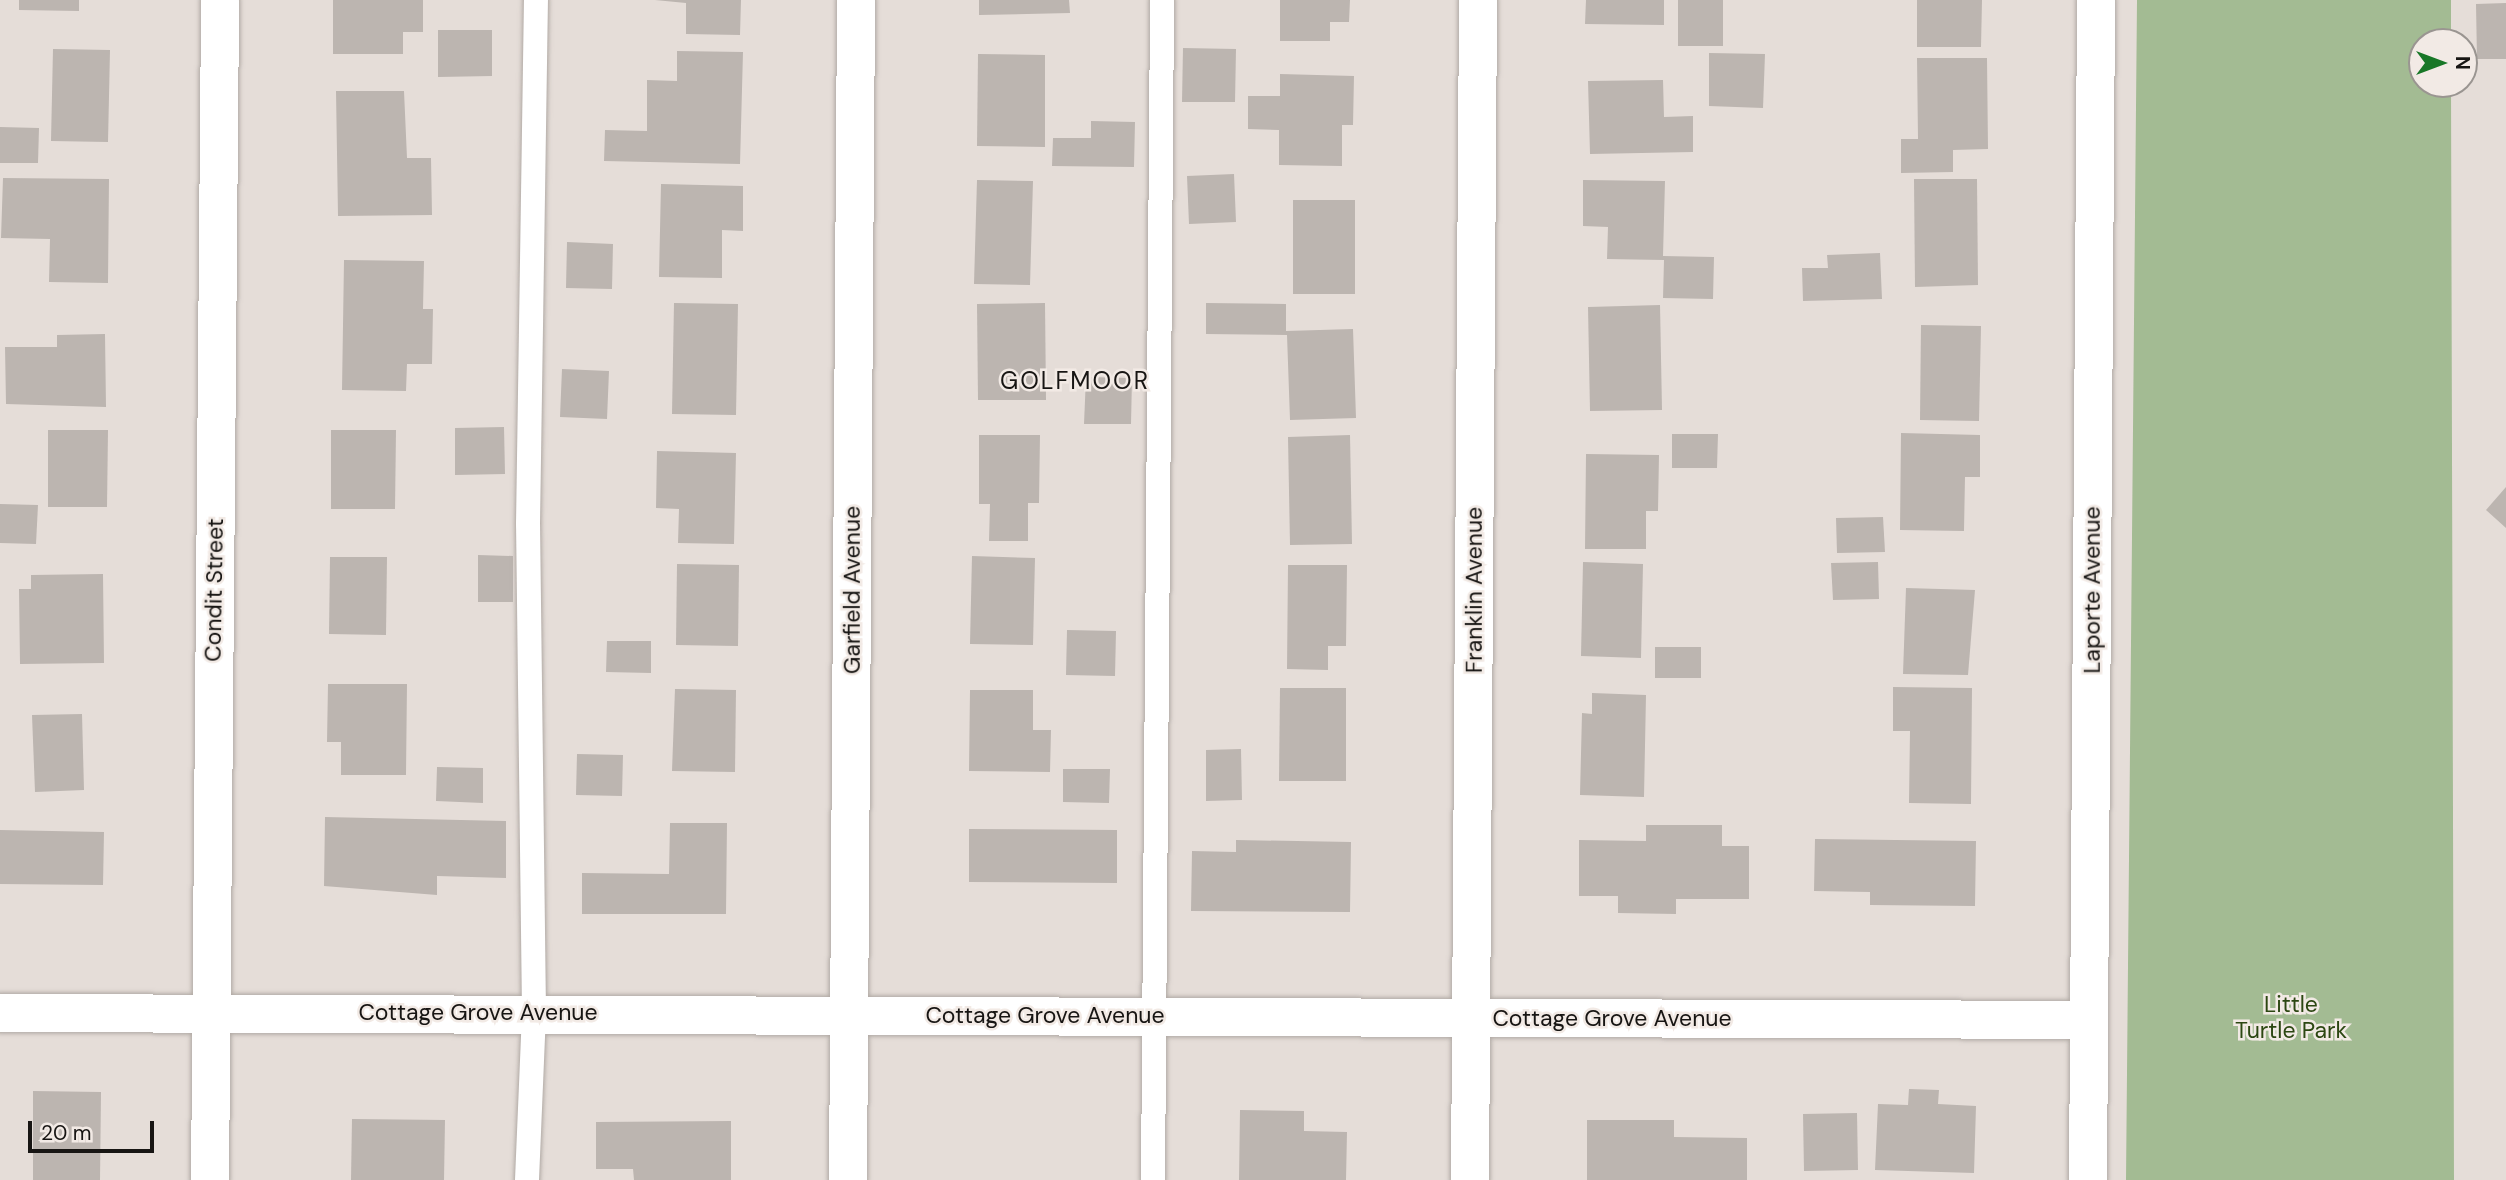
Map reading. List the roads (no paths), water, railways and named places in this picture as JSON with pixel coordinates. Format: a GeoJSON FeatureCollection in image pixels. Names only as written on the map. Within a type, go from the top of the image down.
{"type":"FeatureCollection","features":[{"type":"Feature","properties":{"kind":"street","name":"Condit Street"},"geometry":{"type":"LineString","coordinates":[[210,1180],[220,0]]}},
{"type":"Feature","properties":{"kind":"street","name":"Garfield Avenue"},"geometry":{"type":"LineString","coordinates":[[848,1180],[856,0]]}},
{"type":"Feature","properties":{"kind":"street","name":"Franklin Avenue"},"geometry":{"type":"LineString","coordinates":[[1469,1180],[1478,0]]}},
{"type":"Feature","properties":{"kind":"street","name":"Laporte Avenue"},"geometry":{"type":"LineString","coordinates":[[2088,1180],[2096,0]]}},
{"type":"Feature","properties":{"kind":"street","name":"Cottage Grove Avenue"},"geometry":{"type":"LineString","coordinates":[[0,1013],[210,1010],[2089,1020]]}},
{"type":"Feature","properties":{"kind":"lane"},"geometry":{"type":"LineString","coordinates":[[527,1180],[534,1012],[528,524],[536,0]]}},
{"type":"Feature","properties":{"kind":"lane"},"geometry":{"type":"LineString","coordinates":[[1153,1180],[1162,0]]}},
{"type":"Feature","properties":{"kind":"district","name":"GOLFMOOR"},"geometry":{"type":"Point","coordinates":[1075,381]}},
{"type":"Feature","properties":{"kind":"park label","name":"Little Turtle Park"},"geometry":{"type":"Point","coordinates":[2291,1017]}}]}
